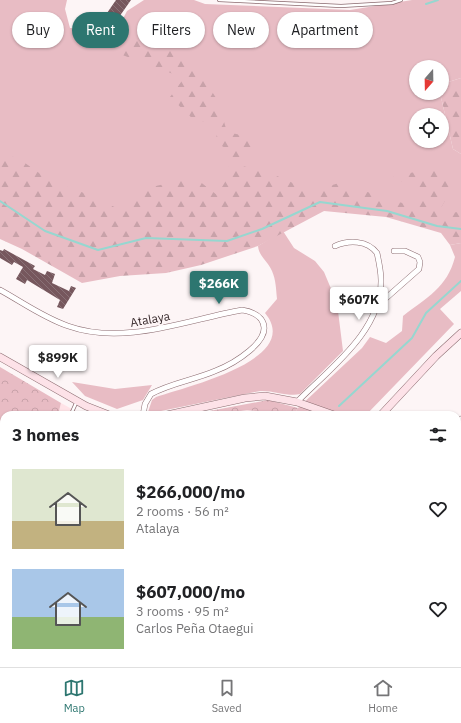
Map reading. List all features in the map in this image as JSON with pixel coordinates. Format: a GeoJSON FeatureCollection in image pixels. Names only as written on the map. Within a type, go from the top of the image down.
{"type":"FeatureCollection","features":[{"type":"Feature","properties":{"kind":"street"},"geometry":{"type":"LineString","coordinates":[[297,402],[350,349],[363,333],[377,306],[381,281],[378,253],[368,244],[360,242],[335,246]]}},
{"type":"Feature","properties":{"kind":"street"},"geometry":{"type":"LineString","coordinates":[[377,306],[419,269],[420,262],[418,257],[405,251],[394,251]]}},
{"type":"Feature","properties":{"kind":"street","name":"Atalaya"},"geometry":{"type":"LineString","coordinates":[[0,290],[66,325],[100,334],[135,332],[242,310],[248,310],[259,318],[264,329],[263,336],[258,343],[227,366],[152,394],[145,404],[144,411]]}},
{"type":"Feature","properties":{"kind":"street"},"geometry":{"type":"LineString","coordinates":[[385,411],[436,356],[461,333]]}},
{"type":"Feature","properties":{"kind":"street"},"geometry":{"type":"LineString","coordinates":[[0,357],[97,411]]}},
{"type":"Feature","properties":{"kind":"street"},"geometry":{"type":"LineString","coordinates":[[185,411],[244,398],[265,396],[297,402],[323,411]]}},
{"type":"Feature","properties":{"kind":"lane"},"geometry":{"type":"LineString","coordinates":[[219,0],[341,6],[392,3],[401,0]]}},
{"type":"Feature","properties":{"kind":"lane"},"geometry":{"type":"LineString","coordinates":[[72,411],[77,401]]}},
{"type":"Feature","properties":{"kind":"shaded area"},"geometry":{"type":"Polygon","coordinates":[[[61,403],[76,411],[59,411],[61,403]]]}},
{"type":"Feature","properties":{"kind":"green space"},"geometry":{"type":"Polygon","coordinates":[[[0,0],[67,0],[65,9],[70,28],[72,28],[72,48],[129,48],[129,12],[126,12],[144,0],[194,0],[205,4],[350,10],[412,0],[461,0],[461,78],[449,82],[449,60],[409,60],[409,100],[442,100],[443,108],[409,108],[409,148],[449,148],[449,132],[453,149],[461,154],[461,223],[319,196],[144,230],[0,190],[0,0]]]}},
{"type":"Feature","properties":{"kind":"green space"},"geometry":{"type":"Polygon","coordinates":[[[137,34],[137,48],[179,48],[178,56],[202,76],[218,101],[227,132],[250,137],[261,148],[237,165],[274,175],[309,192],[339,183],[415,207],[425,196],[393,176],[443,167],[454,185],[438,213],[461,212],[461,243],[450,245],[441,233],[386,217],[324,211],[258,246],[201,265],[166,273],[120,276],[82,283],[22,249],[0,239],[0,150],[25,163],[49,180],[84,193],[121,210],[139,190],[194,177],[217,195],[227,179],[231,152],[216,142],[218,122],[195,121],[170,97],[184,78],[117,53],[122,48],[129,48],[129,41],[137,34]]]}},
{"type":"Feature","properties":{"kind":"green space"},"geometry":{"type":"Polygon","coordinates":[[[461,78],[461,154],[453,149],[449,132],[449,108],[443,108],[442,100],[449,100],[449,82],[461,78]]]}},
{"type":"Feature","properties":{"kind":"green space"},"geometry":{"type":"Polygon","coordinates":[[[283,231],[294,248],[315,261],[324,272],[337,303],[343,351],[300,394],[291,395],[270,391],[260,391],[161,411],[148,411],[152,400],[156,397],[236,369],[255,358],[268,345],[273,330],[265,313],[277,299],[276,288],[272,271],[260,253],[258,246],[283,231]]]}},
{"type":"Feature","properties":{"kind":"green space"},"geometry":{"type":"Polygon","coordinates":[[[461,243],[461,291],[440,309],[454,324],[370,411],[296,411],[362,348],[370,337],[386,343],[402,331],[403,316],[435,291],[447,277],[455,257],[450,245],[461,243]]]}},
{"type":"Feature","properties":{"kind":"green space"},"geometry":{"type":"Polygon","coordinates":[[[0,367],[61,403],[59,411],[0,411],[0,367]]]}},
{"type":"Feature","properties":{"kind":"green space"},"geometry":{"type":"Polygon","coordinates":[[[72,382],[115,389],[152,385],[143,400],[117,409],[85,396],[72,382]]]}},
{"type":"Feature","properties":{"kind":"green space"},"geometry":{"type":"Polygon","coordinates":[[[268,400],[298,408],[296,411],[209,411],[268,400]]]}},
{"type":"Feature","properties":{"kind":"building"},"geometry":{"type":"Polygon","coordinates":[[[116,0],[131,0],[123,12],[108,12],[116,0]]]}},
{"type":"Feature","properties":{"kind":"building"},"geometry":{"type":"Polygon","coordinates":[[[4,249],[35,266],[33,269],[45,275],[47,271],[55,274],[52,283],[69,291],[71,286],[76,288],[63,309],[57,307],[60,300],[27,280],[25,284],[16,279],[23,267],[14,262],[12,265],[0,258],[0,250],[3,251],[4,249]]]}},
{"type":"Feature","properties":{"kind":"waterway"},"geometry":{"type":"LineString","coordinates":[[426,4],[438,0]]}},
{"type":"Feature","properties":{"kind":"waterway"},"geometry":{"type":"LineString","coordinates":[[0,201],[45,231],[98,250],[146,238],[227,241],[262,229],[320,202],[387,211],[437,226],[461,229]]}},
{"type":"Feature","properties":{"kind":"waterway"},"geometry":{"type":"LineString","coordinates":[[339,406],[412,338],[426,313],[461,281]]}}]}
